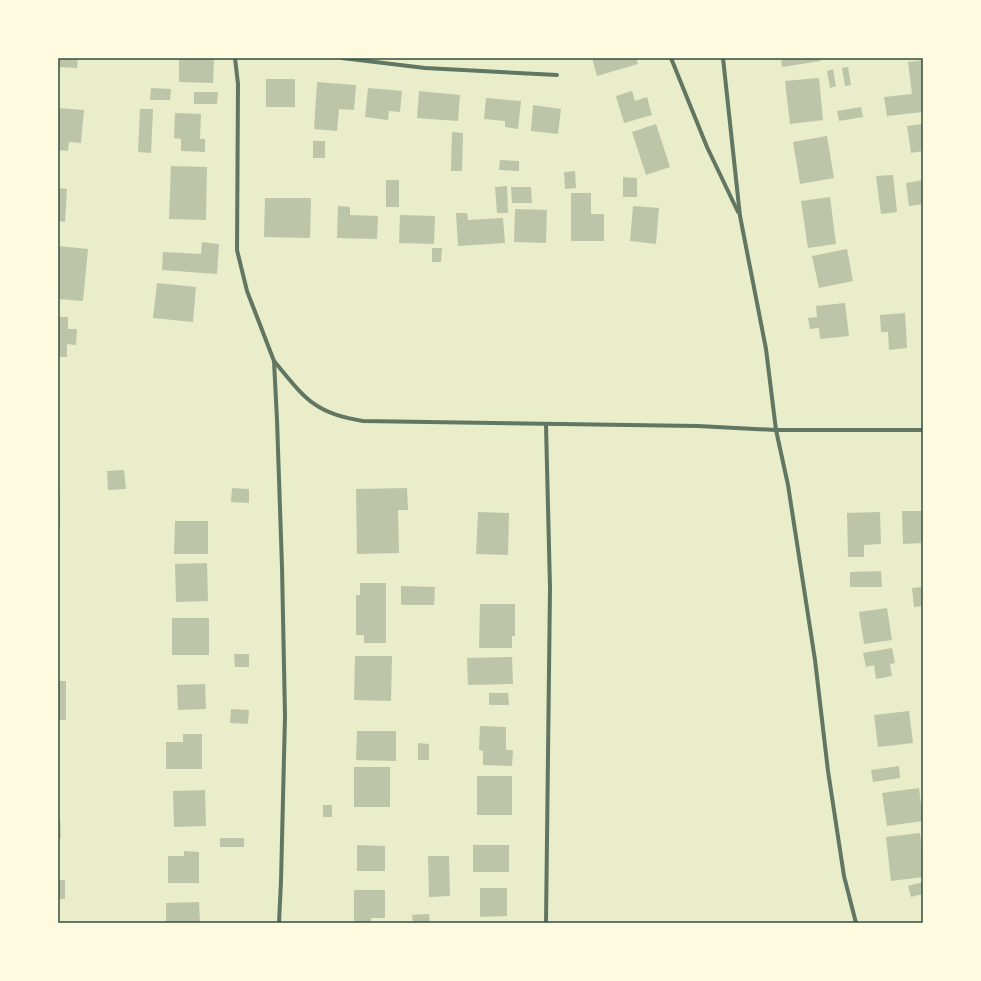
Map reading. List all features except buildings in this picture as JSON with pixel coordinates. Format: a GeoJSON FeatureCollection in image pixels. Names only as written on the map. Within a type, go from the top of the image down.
{"type":"FeatureCollection","features":[{"type":"Feature","properties":{"kind":"street"},"geometry":{"type":"LineString","coordinates":[[235,58],[238,84],[237,250],[247,291],[274,361],[282,567],[285,716],[281,881],[278,923]]}},
{"type":"Feature","properties":{"kind":"street"},"geometry":{"type":"LineString","coordinates":[[342,58],[426,68],[557,75]]}},
{"type":"Feature","properties":{"kind":"street"},"geometry":{"type":"LineString","coordinates":[[671,58],[707,147],[740,216]]}},
{"type":"Feature","properties":{"kind":"street"},"geometry":{"type":"LineString","coordinates":[[722,58],[740,216],[766,349],[776,430],[790,493],[815,660],[828,771],[844,876],[856,923]]}},
{"type":"Feature","properties":{"kind":"street"},"geometry":{"type":"LineString","coordinates":[[274,361],[311,403],[324,411],[363,422],[698,426],[776,430],[923,430]]}},
{"type":"Feature","properties":{"kind":"street"},"geometry":{"type":"LineString","coordinates":[[546,424],[550,596],[546,923]]}}]}
